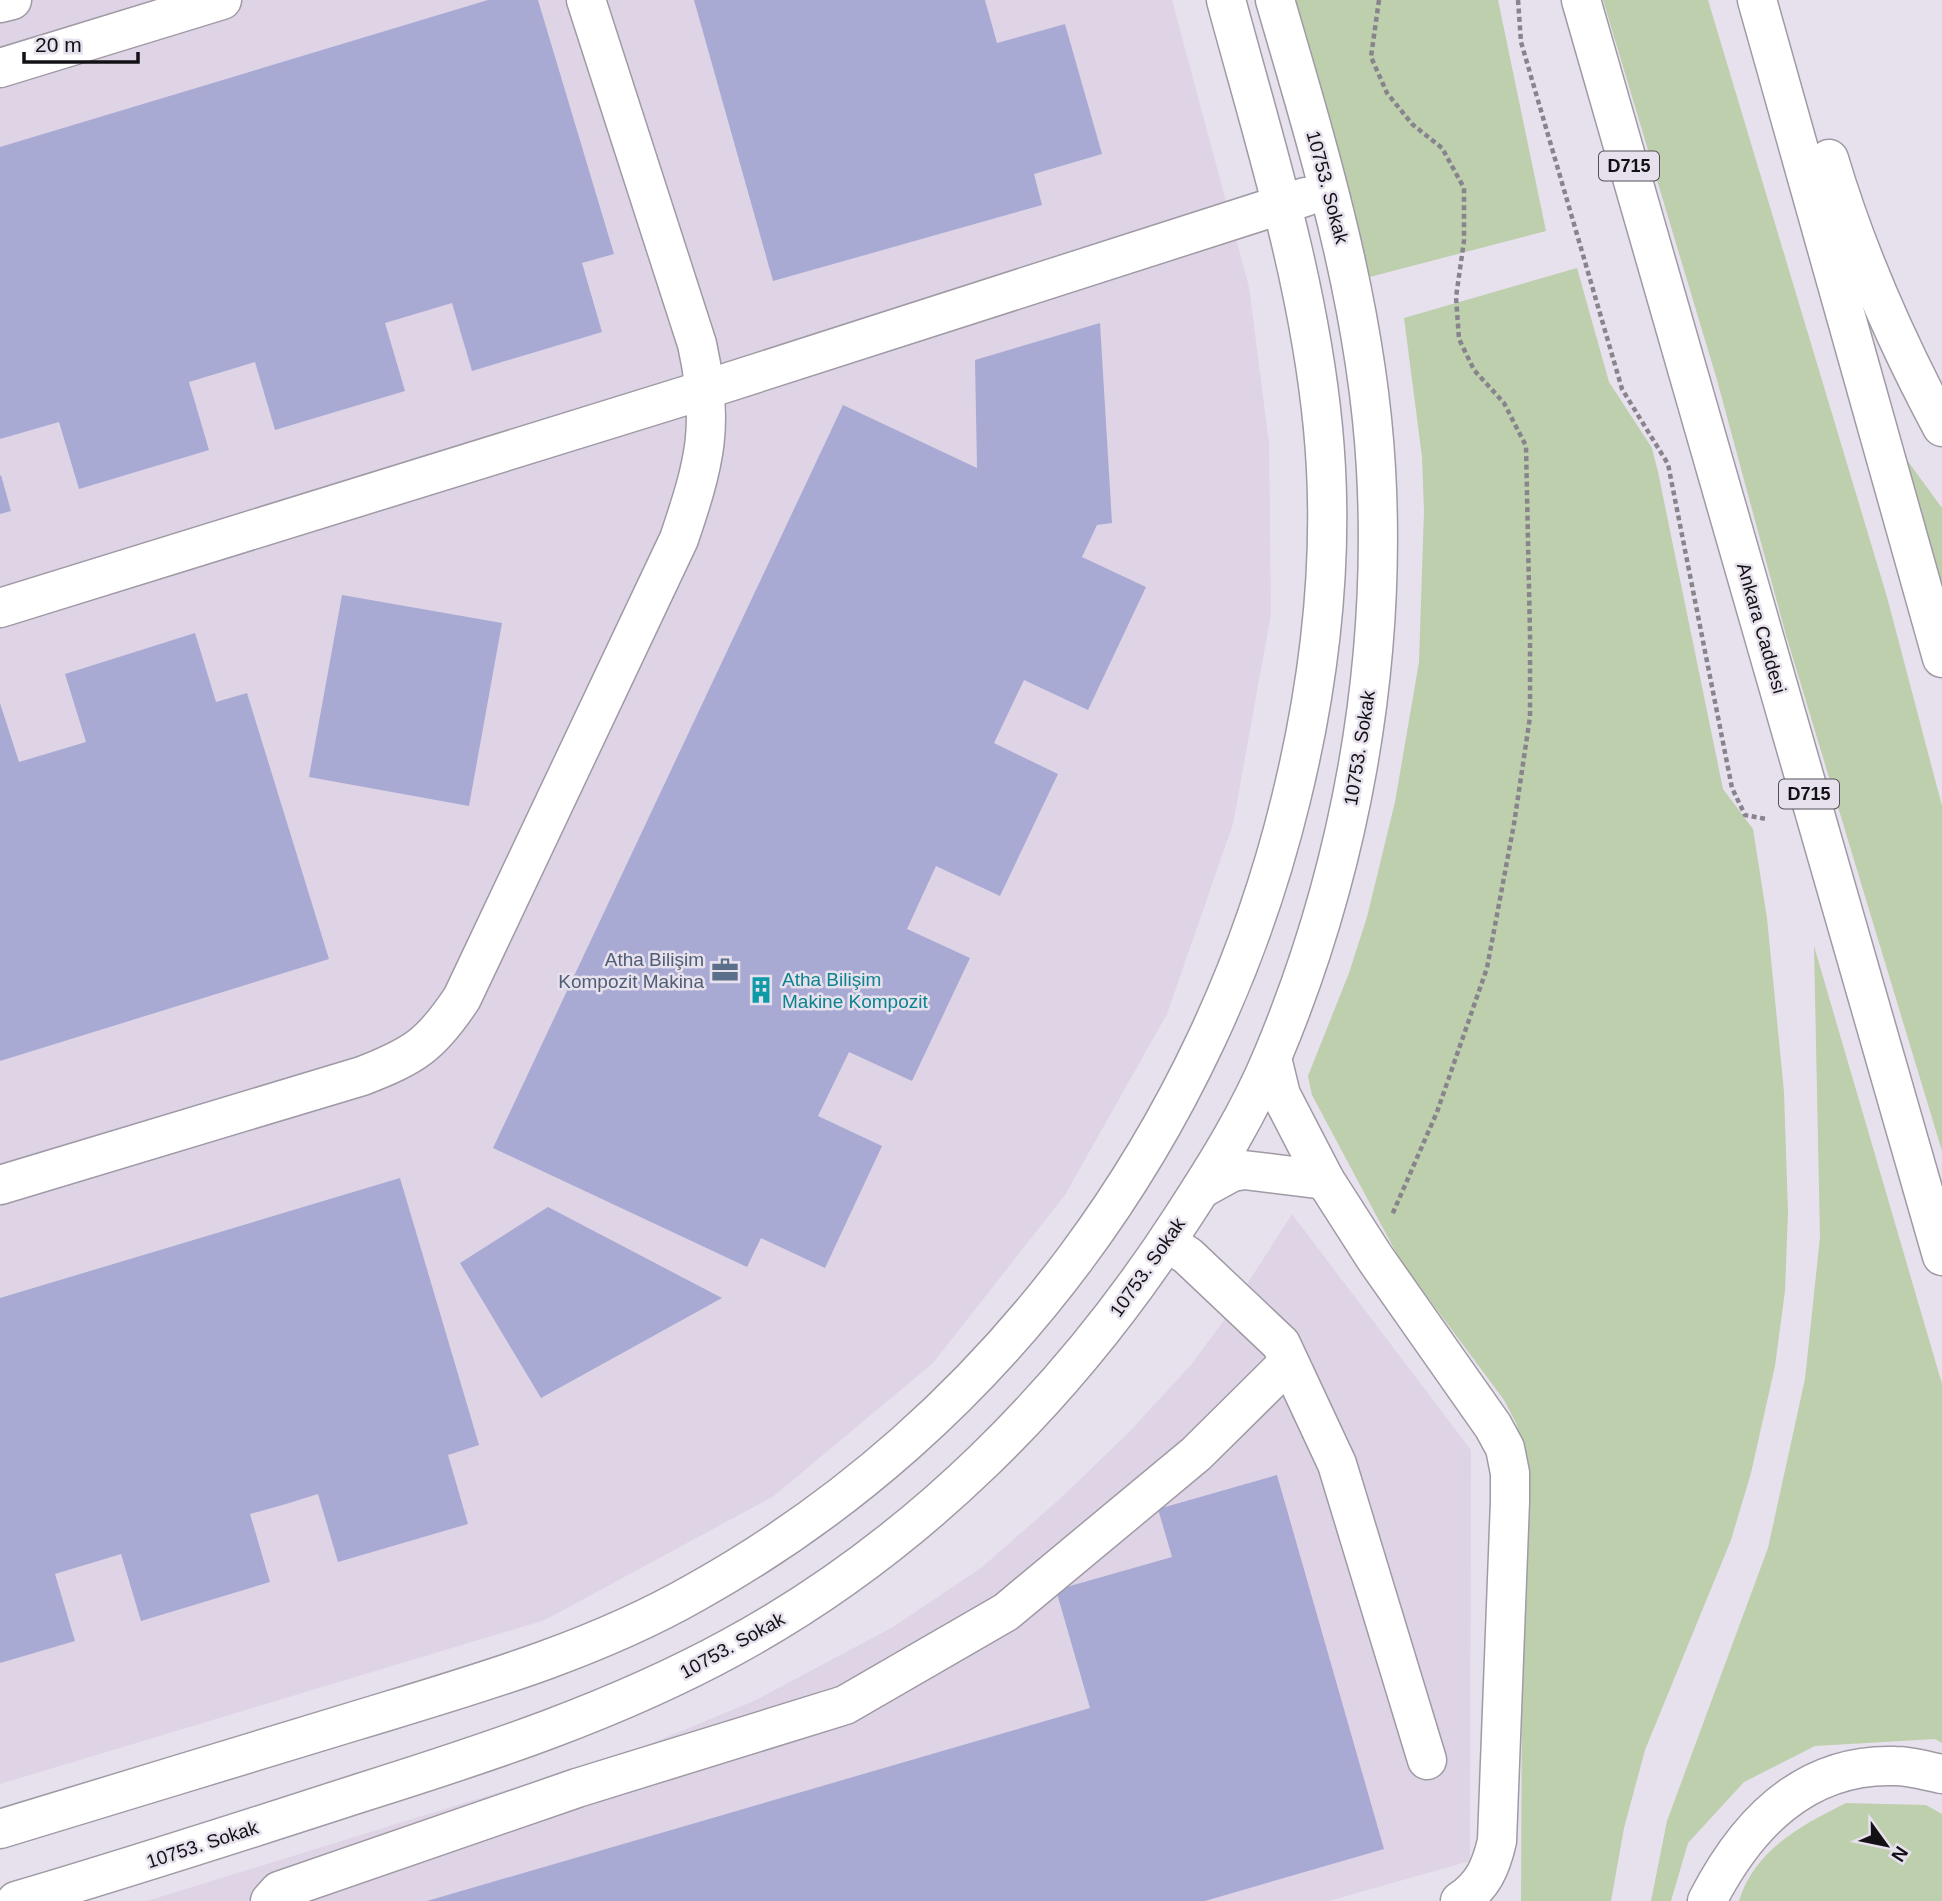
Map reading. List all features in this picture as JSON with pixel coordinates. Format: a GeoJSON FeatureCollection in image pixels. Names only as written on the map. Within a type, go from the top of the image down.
{"type":"FeatureCollection","features":[{"type":"Feature","properties":{"kind":"main road"},"geometry":{"type":"LineString","coordinates":[[0,4],[12,0]]}},
{"type":"Feature","properties":{"kind":"main road"},"geometry":{"type":"LineString","coordinates":[[0,68],[222,0]]}},
{"type":"Feature","properties":{"kind":"main road"},"geometry":{"type":"LineString","coordinates":[[0,1185],[362,1076],[407,1059],[440,1031],[462,998],[679,539],[698,484],[708,434],[707,389],[697,344],[586,0]]}},
{"type":"Feature","properties":{"kind":"main road"},"geometry":{"type":"LineString","coordinates":[[0,1829],[550,1659],[692,1595],[772,1545],[890,1457],[949,1402],[1006,1342],[1065,1272],[1112,1209],[1191,1075],[1219,1016],[1250,939],[1276,861],[1311,710],[1321,640],[1326,572],[1323,432],[1314,352],[1282,204],[1226,0]]}},
{"type":"Feature","properties":{"kind":"main road","name":"10753. Sokak"},"geometry":{"type":"LineString","coordinates":[[16,1901],[487,1753],[619,1702],[737,1644],[843,1577],[945,1497],[995,1450],[1097,1337],[1167,1242],[1232,1137],[1272,1058],[1314,944],[1350,811],[1361,747],[1377,607],[1379,543],[1371,410],[1356,306],[1330,188],[1275,0]]}},
{"type":"Feature","properties":{"kind":"main road","name":"Ankara Caddesi"},"geometry":{"type":"LineString","coordinates":[[1581,0],[1942,1256]]}},
{"type":"Feature","properties":{"kind":"main road"},"geometry":{"type":"LineString","coordinates":[[1758,0],[1942,658]]}},
{"type":"Feature","properties":{"kind":"main road"},"geometry":{"type":"LineString","coordinates":[[1767,0],[1805,87],[1864,265],[1886,317],[1942,427]]}},
{"type":"Feature","properties":{"kind":"main road"},"geometry":{"type":"LineString","coordinates":[[0,608],[707,389],[1330,188]]}},
{"type":"Feature","properties":{"kind":"main road"},"geometry":{"type":"LineString","coordinates":[[1272,1058],[1281,1095],[1325,1180],[1493,1426],[1505,1448],[1510,1473],[1497,1841],[1490,1868],[1475,1892],[1460,1901]]}},
{"type":"Feature","properties":{"kind":"main road"},"geometry":{"type":"LineString","coordinates":[[1201,1189],[1232,1172],[1244,1170],[1325,1180]]}},
{"type":"Feature","properties":{"kind":"main road"},"geometry":{"type":"LineString","coordinates":[[1167,1242],[1188,1256],[1281,1344],[1337,1464],[1427,1760]]}},
{"type":"Feature","properties":{"kind":"main road"},"geometry":{"type":"LineString","coordinates":[[270,1901],[279,1891],[564,1792],[845,1705],[1006,1612],[1196,1454],[1289,1362]]}},
{"type":"Feature","properties":{"kind":"main road"},"geometry":{"type":"LineString","coordinates":[[1707,1901],[1720,1875],[1757,1826],[1792,1793],[1837,1772],[1895,1766],[1942,1774]]}},
{"type":"Feature","properties":{"kind":"path"},"geometry":{"type":"LineString","coordinates":[[1376,1258],[1437,1112],[1487,968],[1514,824],[1530,717],[1526,446],[1504,403],[1474,370],[1459,339],[1456,297],[1464,242],[1464,188],[1442,148],[1412,124],[1387,93],[1371,57],[1379,0]]}},
{"type":"Feature","properties":{"kind":"path"},"geometry":{"type":"LineString","coordinates":[[1518,0],[1521,41],[1622,389],[1668,464],[1732,788],[1745,815],[1766,818]]}},
{"type":"Feature","properties":{"kind":"shaded area"},"geometry":{"type":"Polygon","coordinates":[[[0,0],[1172,0],[1249,287],[1269,443],[1271,614],[1233,824],[1167,1014],[1065,1195],[933,1363],[774,1496],[545,1620],[0,1784],[0,0]]]}},
{"type":"Feature","properties":{"kind":"shaded area"},"geometry":{"type":"Polygon","coordinates":[[[1292,1214],[1471,1450],[1470,1861],[1329,1901],[147,1901],[635,1750],[754,1701],[893,1627],[981,1568],[1062,1497],[1130,1431],[1190,1366],[1222,1323],[1292,1214]]]}},
{"type":"Feature","properties":{"kind":"green space"},"geometry":{"type":"Polygon","coordinates":[[[1282,0],[1498,0],[1546,231],[1362,279],[1282,0]]]}},
{"type":"Feature","properties":{"kind":"green space"},"geometry":{"type":"Polygon","coordinates":[[[1603,0],[1708,0],[1887,597],[1942,806],[1942,1151],[1786,635],[1717,380],[1603,0]]]}},
{"type":"Feature","properties":{"kind":"green space"},"geometry":{"type":"Polygon","coordinates":[[[1577,268],[1609,382],[1652,448],[1723,789],[1753,829],[1767,918],[1784,1092],[1788,1212],[1785,1291],[1775,1366],[1751,1473],[1731,1540],[1645,1750],[1624,1828],[1611,1901],[1521,1901],[1523,1448],[1516,1423],[1504,1400],[1400,1260],[1312,1095],[1308,1076],[1349,973],[1367,917],[1395,802],[1419,662],[1424,511],[1422,457],[1404,318],[1577,268]]]}},
{"type":"Feature","properties":{"kind":"green space"},"geometry":{"type":"Polygon","coordinates":[[[1907,460],[1942,508],[1942,585],[1907,460]]]}},
{"type":"Feature","properties":{"kind":"green space"},"geometry":{"type":"Polygon","coordinates":[[[1814,946],[1942,1384],[1942,1743],[1935,1739],[1815,1746],[1744,1782],[1688,1843],[1671,1901],[1651,1901],[1667,1821],[1768,1548],[1805,1379],[1820,1237],[1814,946]]]}},
{"type":"Feature","properties":{"kind":"green space"},"geometry":{"type":"Polygon","coordinates":[[[1846,1803],[1926,1805],[1942,1814],[1942,1901],[1739,1901],[1746,1883],[1768,1853],[1797,1830],[1846,1803]]]}},
{"type":"Feature","properties":{"kind":"building"},"geometry":{"type":"Polygon","coordinates":[[[488,0],[538,0],[614,254],[582,263],[602,332],[472,371],[452,303],[385,323],[405,391],[275,430],[255,362],[189,382],[209,450],[79,489],[59,422],[0,439],[0,147],[488,0]]]}},
{"type":"Feature","properties":{"kind":"building"},"geometry":{"type":"Polygon","coordinates":[[[694,0],[985,0],[997,43],[1065,24],[1102,154],[1034,174],[1042,205],[773,281],[694,0]]]}},
{"type":"Feature","properties":{"kind":"building"},"geometry":{"type":"Polygon","coordinates":[[[1100,323],[1112,523],[1097,525],[1082,557],[1146,587],[1088,710],[1024,680],[994,743],[1058,774],[1000,896],[936,866],[907,929],[970,958],[912,1081],[849,1052],[818,1116],[882,1146],[825,1268],[761,1238],[747,1267],[493,1148],[843,405],[977,468],[975,360],[1100,323]]]}},
{"type":"Feature","properties":{"kind":"building"},"geometry":{"type":"Polygon","coordinates":[[[0,476],[11,511],[0,514],[0,476]]]}},
{"type":"Feature","properties":{"kind":"building"},"geometry":{"type":"Polygon","coordinates":[[[342,595],[502,623],[469,806],[309,777],[342,595]]]}},
{"type":"Feature","properties":{"kind":"building"},"geometry":{"type":"Polygon","coordinates":[[[195,633],[216,702],[247,693],[329,959],[0,1061],[0,703],[19,762],[86,742],[65,674],[195,633]]]}},
{"type":"Feature","properties":{"kind":"building"},"geometry":{"type":"Polygon","coordinates":[[[400,1178],[479,1445],[448,1455],[468,1524],[338,1562],[318,1494],[250,1514],[270,1582],[141,1621],[121,1554],[55,1574],[75,1641],[0,1663],[0,1298],[400,1178]]]}},
{"type":"Feature","properties":{"kind":"building"},"geometry":{"type":"Polygon","coordinates":[[[548,1207],[722,1298],[541,1398],[460,1263],[548,1207]]]}},
{"type":"Feature","properties":{"kind":"building"},"geometry":{"type":"Polygon","coordinates":[[[1277,1475],[1384,1849],[1205,1901],[427,1901],[1090,1708],[1056,1590],[1172,1557],[1158,1509],[1277,1475]]]}},
{"type":"Feature","properties":{"kind":"place","name":"Atha Bilişim Kompozit Makina"},"geometry":{"type":"Point","coordinates":[725,970]}},
{"type":"Feature","properties":{"kind":"place","name":"Atha Bilişim Makine Kompozit"},"geometry":{"type":"Point","coordinates":[761,990]}}]}
